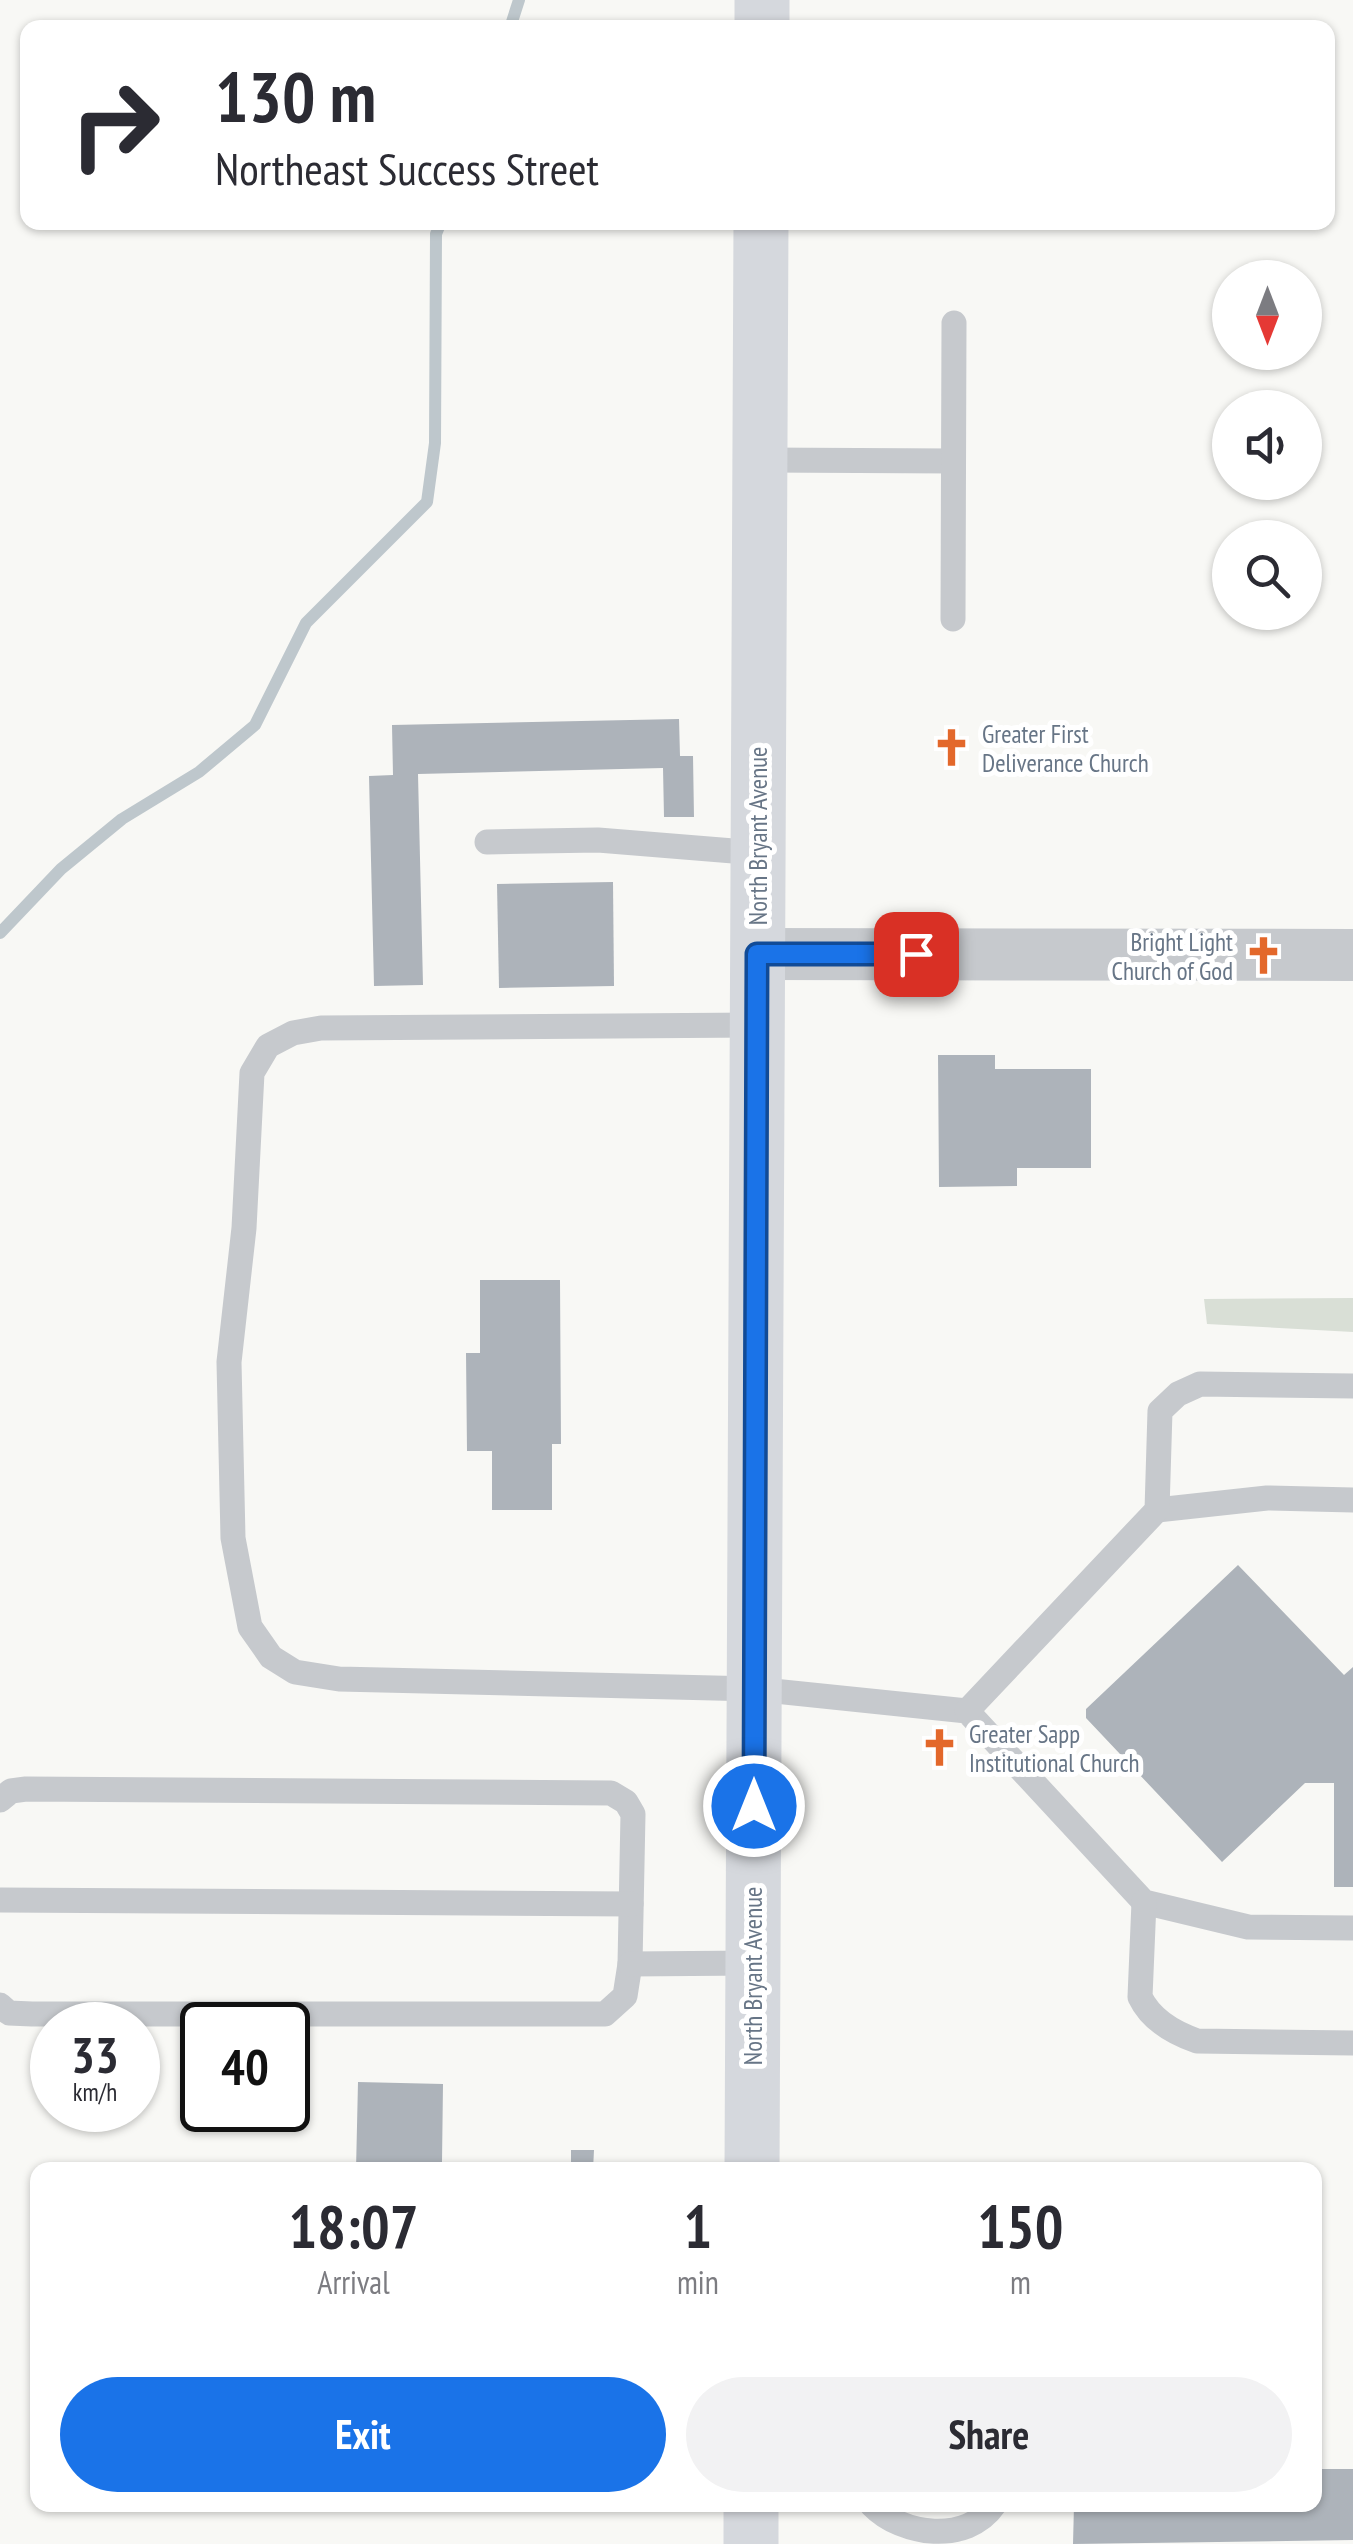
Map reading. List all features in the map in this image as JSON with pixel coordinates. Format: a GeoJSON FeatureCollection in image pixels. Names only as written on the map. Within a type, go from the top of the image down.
{"type":"FeatureCollection","features":[{"type":"Feature","properties":{"kind":"street","name":"North Bryant Avenue"},"geometry":{"type":"LineString","coordinates":[[752,2162],[761,230]]}},
{"type":"Feature","properties":{"kind":"street"},"geometry":{"type":"LineString","coordinates":[[757,954],[1353,955]]}},
{"type":"Feature","properties":{"kind":"street"},"geometry":{"type":"LineString","coordinates":[[750,2544],[751,2512]]}},
{"type":"Feature","properties":{"kind":"lane"},"geometry":{"type":"LineString","coordinates":[[953,619],[954,323]]}},
{"type":"Feature","properties":{"kind":"lane"},"geometry":{"type":"LineString","coordinates":[[759,460],[953,461]]}},
{"type":"Feature","properties":{"kind":"lane"},"geometry":{"type":"LineString","coordinates":[[487,842],[598,840],[758,853]]}},
{"type":"Feature","properties":{"kind":"lane"},"geometry":{"type":"LineString","coordinates":[[756,1026],[320,1028],[293,1032],[268,1046],[252,1073],[244,1228],[229,1362],[233,1538],[250,1628],[271,1657],[295,1672],[338,1679],[755,1689],[967,1712],[1144,1902],[1248,1927],[1353,1928]]}},
{"type":"Feature","properties":{"kind":"lane"},"geometry":{"type":"LineString","coordinates":[[1157,1510],[1160,1411],[1178,1394],[1200,1384],[1353,1386]]}},
{"type":"Feature","properties":{"kind":"lane"},"geometry":{"type":"LineString","coordinates":[[967,1712],[1157,1510],[1267,1498],[1353,1500]]}},
{"type":"Feature","properties":{"kind":"lane"},"geometry":{"type":"LineString","coordinates":[[0,1800],[10,1790],[26,1789],[611,1793],[626,1802],[633,1814],[630,1964],[625,1996],[605,2014],[32,2014],[10,2013],[0,2005]]}},
{"type":"Feature","properties":{"kind":"lane"},"geometry":{"type":"LineString","coordinates":[[0,1900],[631,1904]]}},
{"type":"Feature","properties":{"kind":"lane"},"geometry":{"type":"LineString","coordinates":[[1144,1902],[1140,1997],[1146,2010],[1176,2034],[1197,2041],[1353,2043]]}},
{"type":"Feature","properties":{"kind":"lane"},"geometry":{"type":"LineString","coordinates":[[630,1964],[754,1963]]}},
{"type":"Feature","properties":{"kind":"lane"},"geometry":{"type":"LineString","coordinates":[[883,2512],[906,2527],[939,2532],[968,2526],[985,2512]]}},
{"type":"Feature","properties":{"kind":"shaded area"},"geometry":{"type":"Polygon","coordinates":[[[1353,1298],[1353,1332],[1207,1324],[1204,1299],[1353,1298]]]}},
{"type":"Feature","properties":{"kind":"building"},"geometry":{"type":"Polygon","coordinates":[[[679,719],[680,756],[693,756],[694,817],[664,817],[663,768],[418,774],[423,985],[374,986],[369,776],[393,775],[392,725],[679,719]]]}},
{"type":"Feature","properties":{"kind":"building"},"geometry":{"type":"Polygon","coordinates":[[[613,882],[614,986],[499,988],[497,884],[613,882]]]}},
{"type":"Feature","properties":{"kind":"building"},"geometry":{"type":"Polygon","coordinates":[[[938,1055],[995,1055],[995,1069],[1091,1069],[1091,1168],[1017,1168],[1017,1186],[939,1187],[938,1055]]]}},
{"type":"Feature","properties":{"kind":"building"},"geometry":{"type":"Polygon","coordinates":[[[480,1280],[560,1280],[561,1444],[552,1444],[552,1510],[492,1510],[492,1451],[467,1451],[466,1353],[480,1353],[480,1280]]]}},
{"type":"Feature","properties":{"kind":"building"},"geometry":{"type":"Polygon","coordinates":[[[1238,1565],[1344,1675],[1353,1667],[1353,1887],[1334,1887],[1334,1783],[1305,1783],[1222,1862],[1086,1718],[1086,1709],[1238,1565]]]}},
{"type":"Feature","properties":{"kind":"building"},"geometry":{"type":"Polygon","coordinates":[[[358,2082],[443,2084],[442,2162],[356,2162],[358,2082]]]}},
{"type":"Feature","properties":{"kind":"building"},"geometry":{"type":"Polygon","coordinates":[[[571,2150],[594,2150],[593,2162],[571,2162],[571,2150]]]}},
{"type":"Feature","properties":{"kind":"building"},"geometry":{"type":"Polygon","coordinates":[[[1322,2469],[1353,2469],[1353,2540],[1073,2544],[1074,2512],[1322,2512],[1322,2469]]]}},
{"type":"Feature","properties":{"kind":"waterway"},"geometry":{"type":"LineString","coordinates":[[513,20],[519,0]]}},
{"type":"Feature","properties":{"kind":"waterway"},"geometry":{"type":"LineString","coordinates":[[0,933],[61,869],[122,819],[199,772],[255,725],[306,623],[427,502],[435,443],[438,230]]}},
{"type":"Feature","properties":{"kind":"place","name":"Greater First Deliverance Church"},"geometry":{"type":"Point","coordinates":[952,748]}},
{"type":"Feature","properties":{"kind":"place","name":"Bright Light Church of God"},"geometry":{"type":"Point","coordinates":[1263,956]}},
{"type":"Feature","properties":{"kind":"place","name":"Greater Sapp Institutional Church"},"geometry":{"type":"Point","coordinates":[939,1748]}},
{"type":"Feature","properties":{"kind":"route"},"geometry":{"type":"LineString","coordinates":[[754,1806],[757,954],[916,954]]}}]}
